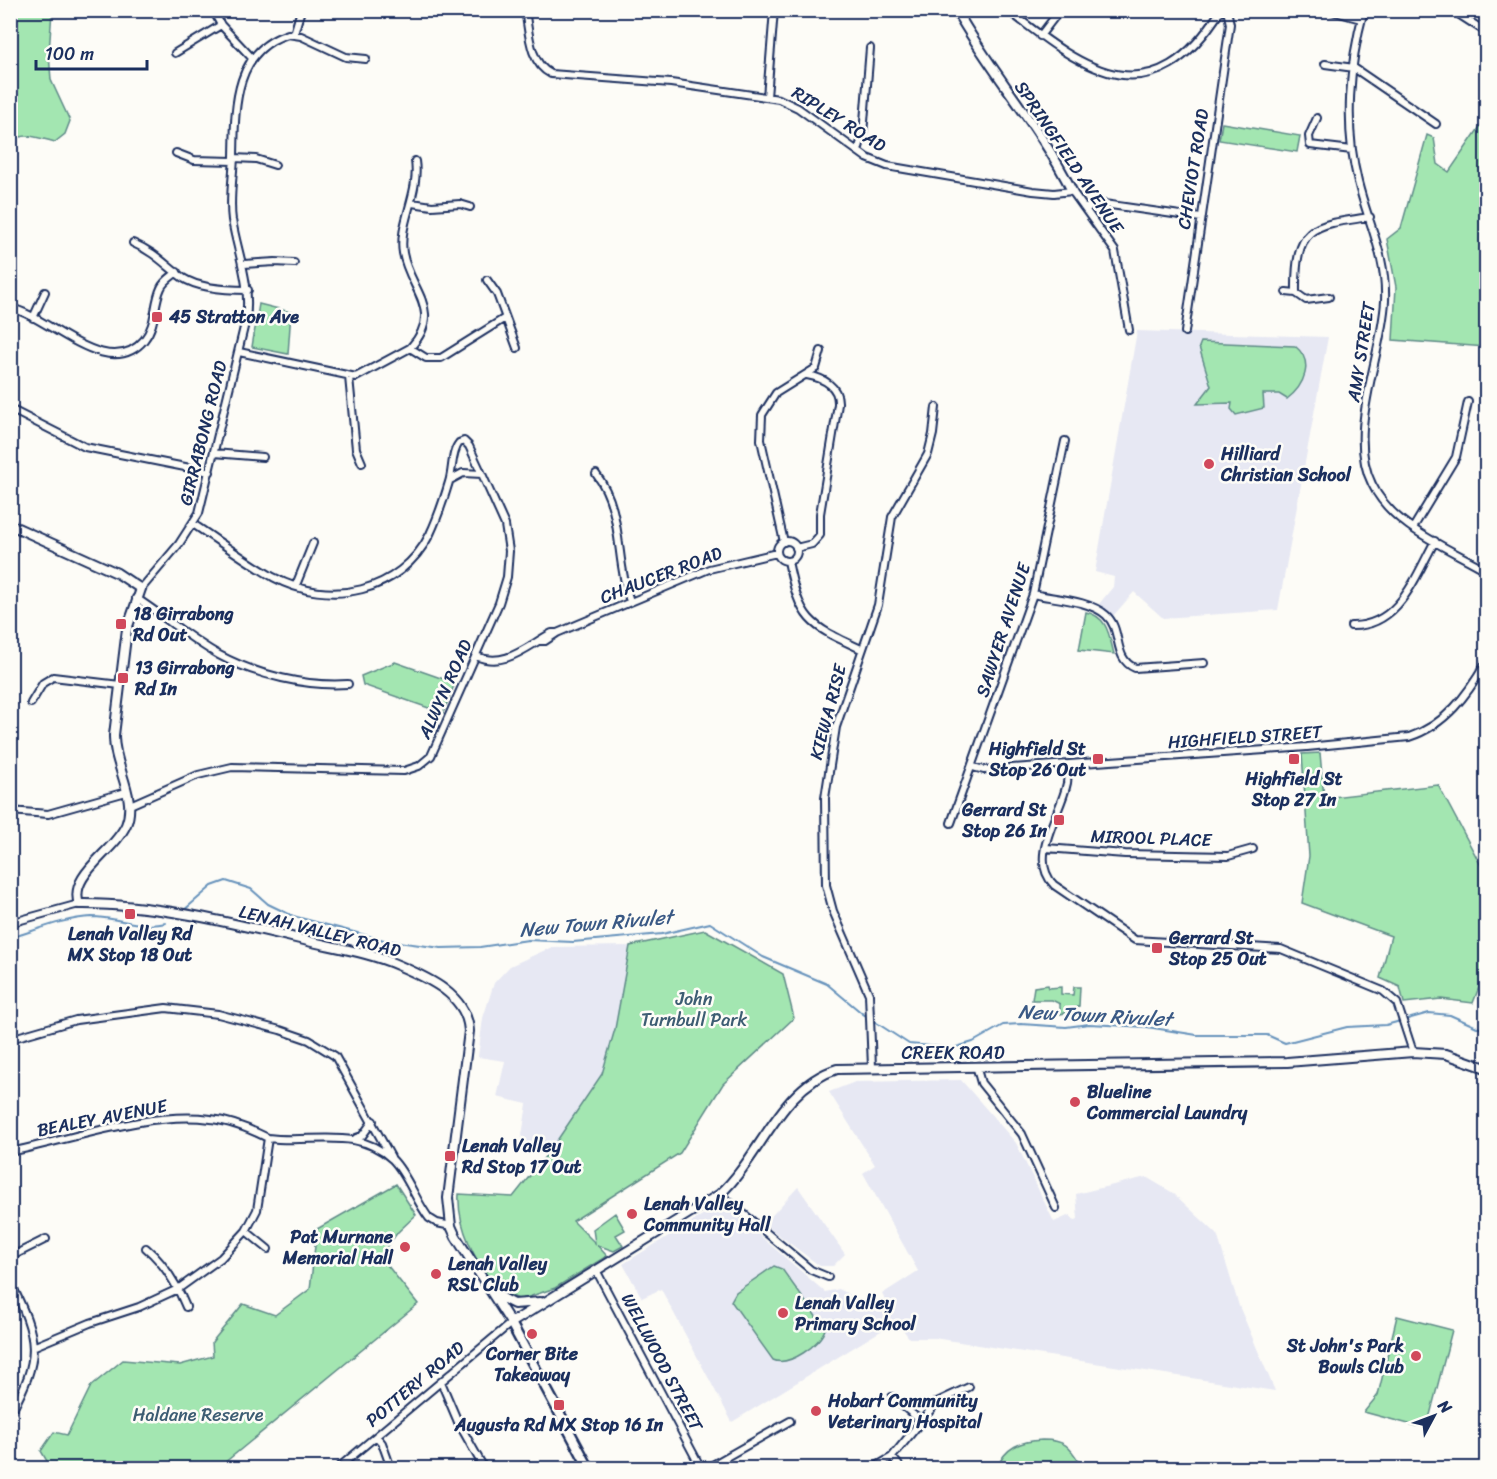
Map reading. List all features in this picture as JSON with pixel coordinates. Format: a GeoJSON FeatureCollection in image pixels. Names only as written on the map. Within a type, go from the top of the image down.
{"type":"FeatureCollection","features":[{"type":"Feature","properties":{"kind":"main road"},"geometry":{"type":"LineString","coordinates":[[511,1323],[589,1468]]}},
{"type":"Feature","properties":{"kind":"street"},"geometry":{"type":"LineString","coordinates":[[213,10],[221,25],[252,58]]}},
{"type":"Feature","properties":{"kind":"street"},"geometry":{"type":"LineString","coordinates":[[301,10],[294,34],[346,57],[366,59]]}},
{"type":"Feature","properties":{"kind":"street","name":"RIPLEY ROAD"},"geometry":{"type":"LineString","coordinates":[[525,10],[535,56],[541,67],[551,74],[671,83],[767,97],[792,105],[875,162],[906,170],[1047,192],[1072,190]]}},
{"type":"Feature","properties":{"kind":"street"},"geometry":{"type":"LineString","coordinates":[[767,97],[774,10]]}},
{"type":"Feature","properties":{"kind":"street","name":"SPRINGFIELD AVENUE"},"geometry":{"type":"LineString","coordinates":[[956,10],[990,67],[1050,149],[1072,190],[1118,259],[1129,330]]}},
{"type":"Feature","properties":{"kind":"street"},"geometry":{"type":"LineString","coordinates":[[1008,10],[1040,36],[1090,65],[1122,76],[1142,76],[1160,72],[1172,65],[1205,32],[1221,10]]}},
{"type":"Feature","properties":{"kind":"street"},"geometry":{"type":"LineString","coordinates":[[1040,36],[1060,10]]}},
{"type":"Feature","properties":{"kind":"street","name":"CHEVIOT ROAD"},"geometry":{"type":"LineString","coordinates":[[1185,332],[1230,24],[1227,10]]}},
{"type":"Feature","properties":{"kind":"street","name":"AMY STREET"},"geometry":{"type":"LineString","coordinates":[[1364,10],[1354,68],[1350,113],[1352,150],[1358,182],[1384,270],[1385,300],[1363,430],[1362,451],[1367,473],[1376,493],[1392,512],[1413,528],[1486,570]]}},
{"type":"Feature","properties":{"kind":"street"},"geometry":{"type":"LineString","coordinates":[[1452,10],[1486,32]]}},
{"type":"Feature","properties":{"kind":"street"},"geometry":{"type":"LineString","coordinates":[[1332,11],[1361,19]]}},
{"type":"Feature","properties":{"kind":"street"},"geometry":{"type":"LineString","coordinates":[[175,53],[221,25]]}},
{"type":"Feature","properties":{"kind":"street","name":"GIRRABONG ROAD"},"geometry":{"type":"LineString","coordinates":[[130,805],[114,742],[127,629],[141,589],[193,524],[203,501],[222,412],[246,319],[248,290],[244,264],[232,221],[236,96],[252,58],[272,41],[294,34]]}},
{"type":"Feature","properties":{"kind":"street"},"geometry":{"type":"LineString","coordinates":[[858,151],[863,134],[870,48]]}},
{"type":"Feature","properties":{"kind":"street"},"geometry":{"type":"LineString","coordinates":[[1325,64],[1354,68],[1436,124]]}},
{"type":"Feature","properties":{"kind":"street"},"geometry":{"type":"LineString","coordinates":[[1317,118],[1309,136],[1310,145],[1352,150]]}},
{"type":"Feature","properties":{"kind":"street"},"geometry":{"type":"LineString","coordinates":[[176,153],[194,160],[256,159],[275,165]]}},
{"type":"Feature","properties":{"kind":"street"},"geometry":{"type":"LineString","coordinates":[[239,352],[349,376],[362,375],[410,348],[422,330],[425,313],[423,299],[403,253],[418,178],[416,161]]}},
{"type":"Feature","properties":{"kind":"street"},"geometry":{"type":"LineString","coordinates":[[412,203],[432,206],[456,204],[470,207]]}},
{"type":"Feature","properties":{"kind":"street"},"geometry":{"type":"LineString","coordinates":[[1085,209],[1097,203],[1201,218]]}},
{"type":"Feature","properties":{"kind":"street"},"geometry":{"type":"LineString","coordinates":[[1296,293],[1301,246],[1309,232],[1327,223],[1370,217]]}},
{"type":"Feature","properties":{"kind":"street"},"geometry":{"type":"LineString","coordinates":[[133,243],[153,252],[177,272],[198,283],[248,290]]}},
{"type":"Feature","properties":{"kind":"street"},"geometry":{"type":"LineString","coordinates":[[244,264],[294,263]]}},
{"type":"Feature","properties":{"kind":"street"},"geometry":{"type":"LineString","coordinates":[[10,308],[92,350],[109,354],[127,352],[135,348],[147,336],[154,320],[160,289],[177,272]]}},
{"type":"Feature","properties":{"kind":"street"},"geometry":{"type":"LineString","coordinates":[[487,280],[497,294],[517,348]]}},
{"type":"Feature","properties":{"kind":"street"},"geometry":{"type":"LineString","coordinates":[[33,318],[45,292]]}},
{"type":"Feature","properties":{"kind":"street"},"geometry":{"type":"LineString","coordinates":[[1286,292],[1296,293],[1306,300],[1329,297]]}},
{"type":"Feature","properties":{"kind":"street"},"geometry":{"type":"LineString","coordinates":[[410,348],[426,358],[441,358],[505,318]]}},
{"type":"Feature","properties":{"kind":"street"},"geometry":{"type":"LineString","coordinates":[[784,542],[760,428],[767,404],[776,393],[816,368],[821,351]]}},
{"type":"Feature","properties":{"kind":"street"},"geometry":{"type":"LineString","coordinates":[[796,548],[812,544],[820,535],[820,514],[838,404],[838,396],[832,386],[807,375]]}},
{"type":"Feature","properties":{"kind":"street"},"geometry":{"type":"LineString","coordinates":[[349,376],[356,449],[362,463]]}},
{"type":"Feature","properties":{"kind":"street"},"geometry":{"type":"LineString","coordinates":[[1413,528],[1456,457],[1468,402]]}},
{"type":"Feature","properties":{"kind":"street","name":"KIEWA RISE"},"geometry":{"type":"LineString","coordinates":[[872,1067],[871,1005],[861,973],[833,911],[824,866],[825,798],[833,740],[861,649],[878,605],[892,518],[928,454],[936,407]]}},
{"type":"Feature","properties":{"kind":"street"},"geometry":{"type":"LineString","coordinates":[[10,409],[78,445],[210,472]]}},
{"type":"Feature","properties":{"kind":"street","name":"ALWYN ROAD"},"geometry":{"type":"LineString","coordinates":[[130,805],[198,775],[232,767],[411,769],[425,761],[435,749],[503,591],[509,551],[505,525],[470,446],[461,441],[455,448],[450,480]]}},
{"type":"Feature","properties":{"kind":"street","name":"SAWYER AVENUE"},"geometry":{"type":"LineString","coordinates":[[951,823],[973,767],[1033,594],[1065,441]]}},
{"type":"Feature","properties":{"kind":"street"},"geometry":{"type":"LineString","coordinates":[[214,453],[263,457]]}},
{"type":"Feature","properties":{"kind":"street"},"geometry":{"type":"LineString","coordinates":[[193,524],[273,577],[296,585],[337,594],[351,593],[379,585],[398,573],[424,545],[450,480],[464,473],[482,474]]}},
{"type":"Feature","properties":{"kind":"street"},"geometry":{"type":"LineString","coordinates":[[596,474],[606,486],[614,514],[630,602]]}},
{"type":"Feature","properties":{"kind":"street"},"geometry":{"type":"LineString","coordinates":[[11,524],[54,547],[117,573],[141,589]]}},
{"type":"Feature","properties":{"kind":"street"},"geometry":{"type":"LineString","coordinates":[[1350,626],[1373,624],[1391,613],[1435,541]]}},
{"type":"Feature","properties":{"kind":"street"},"geometry":{"type":"LineString","coordinates":[[784,542],[792,543],[796,548],[795,558],[788,561],[780,559],[777,553],[779,545],[784,542]]}},
{"type":"Feature","properties":{"kind":"street"},"geometry":{"type":"LineString","coordinates":[[296,585],[313,543]]}},
{"type":"Feature","properties":{"kind":"street","name":"CHAUCER ROAD"},"geometry":{"type":"LineString","coordinates":[[476,656],[486,661],[499,661],[552,633],[557,633],[709,569],[777,553]]}},
{"type":"Feature","properties":{"kind":"street"},"geometry":{"type":"LineString","coordinates":[[788,561],[796,599],[806,616],[821,630],[861,649]]}},
{"type":"Feature","properties":{"kind":"street"},"geometry":{"type":"LineString","coordinates":[[1033,594],[1090,606],[1102,612],[1113,625],[1122,657],[1135,668],[1204,663]]}},
{"type":"Feature","properties":{"kind":"street"},"geometry":{"type":"LineString","coordinates":[[136,598],[207,648],[234,661],[306,684],[348,684]]}},
{"type":"Feature","properties":{"kind":"street","name":"HIGHFIELD STREET"},"geometry":{"type":"LineString","coordinates":[[973,767],[984,770],[1067,765],[1318,747],[1409,737],[1425,731],[1451,712],[1467,695],[1486,663]]}},
{"type":"Feature","properties":{"kind":"street"},"geometry":{"type":"LineString","coordinates":[[31,704],[43,683],[53,677],[120,685]]}},
{"type":"Feature","properties":{"kind":"street"},"geometry":{"type":"LineString","coordinates":[[1067,765],[1066,785],[1046,848],[1044,867],[1050,881],[1129,937],[1141,941],[1281,949],[1383,991],[1392,996],[1400,1007],[1413,1052]]}},
{"type":"Feature","properties":{"kind":"street"},"geometry":{"type":"LineString","coordinates":[[10,811],[48,814],[126,792]]}},
{"type":"Feature","properties":{"kind":"street"},"geometry":{"type":"LineString","coordinates":[[79,904],[75,892],[80,882],[119,838],[129,818],[130,805]]}},
{"type":"Feature","properties":{"kind":"street","name":"MIROOL PLACE"},"geometry":{"type":"LineString","coordinates":[[1046,848],[1125,854],[1227,856],[1253,849]]}},
{"type":"Feature","properties":{"kind":"street","name":"LENAH VALLEY ROAD"},"geometry":{"type":"LineString","coordinates":[[10,923],[79,904],[170,914],[257,929],[398,964],[449,993],[460,1004],[468,1020],[469,1030],[448,1198],[451,1226],[469,1262],[511,1323]]}},
{"type":"Feature","properties":{"kind":"street"},"geometry":{"type":"LineString","coordinates":[[10,1038],[15,1039],[53,1025],[138,1010],[185,1008],[218,1014],[309,1040],[327,1050],[341,1064],[393,1160],[429,1218],[436,1223],[451,1226]]}},
{"type":"Feature","properties":{"kind":"street","name":"CREEK ROAD"},"geometry":{"type":"LineString","coordinates":[[511,1323],[720,1194],[740,1172],[804,1086],[818,1076],[837,1069],[872,1067],[977,1069],[1287,1062],[1413,1052],[1453,1056],[1486,1068]]}},
{"type":"Feature","properties":{"kind":"street"},"geometry":{"type":"LineString","coordinates":[[977,1069],[981,1083],[1022,1134],[1056,1208]]}},
{"type":"Feature","properties":{"kind":"street","name":"BEALEY AVENUE"},"geometry":{"type":"LineString","coordinates":[[10,1152],[129,1125],[180,1118],[224,1121],[268,1138]]}},
{"type":"Feature","properties":{"kind":"street"},"geometry":{"type":"LineString","coordinates":[[35,1346],[90,1323],[139,1307],[178,1288],[211,1267],[246,1232],[261,1197],[262,1164],[268,1138],[355,1138],[362,1136],[373,1120]]}},
{"type":"Feature","properties":{"kind":"street"},"geometry":{"type":"LineString","coordinates":[[355,1138],[393,1160]]}},
{"type":"Feature","properties":{"kind":"street"},"geometry":{"type":"LineString","coordinates":[[720,1194],[812,1270],[828,1277]]}},
{"type":"Feature","properties":{"kind":"street"},"geometry":{"type":"LineString","coordinates":[[246,1232],[268,1249]]}},
{"type":"Feature","properties":{"kind":"street"},"geometry":{"type":"LineString","coordinates":[[10,1257],[46,1239]]}},
{"type":"Feature","properties":{"kind":"street"},"geometry":{"type":"LineString","coordinates":[[146,1248],[159,1259],[178,1288],[186,1307]]}},
{"type":"Feature","properties":{"kind":"street","name":"WELLWOOD STREET"},"geometry":{"type":"LineString","coordinates":[[596,1270],[701,1468]]}},
{"type":"Feature","properties":{"kind":"street"},"geometry":{"type":"LineString","coordinates":[[10,1281],[30,1324],[35,1346],[29,1378],[10,1414]]}},
{"type":"Feature","properties":{"kind":"street","name":"LENAH VALLEY ROAD"},"geometry":{"type":"LineString","coordinates":[[489,1289],[505,1302],[514,1304],[545,1301]]}},
{"type":"Feature","properties":{"kind":"street","name":"POTTERY ROAD"},"geometry":{"type":"LineString","coordinates":[[338,1468],[511,1323]]}},
{"type":"Feature","properties":{"kind":"street"},"geometry":{"type":"LineString","coordinates":[[441,1382],[458,1422],[484,1468]]}},
{"type":"Feature","properties":{"kind":"street"},"geometry":{"type":"LineString","coordinates":[[873,1468],[892,1458],[921,1421],[943,1398],[969,1387]]}},
{"type":"Feature","properties":{"kind":"street"},"geometry":{"type":"LineString","coordinates":[[892,1397],[921,1421]]}},
{"type":"Feature","properties":{"kind":"street"},"geometry":{"type":"LineString","coordinates":[[707,1468],[790,1421]]}},
{"type":"Feature","properties":{"kind":"street"},"geometry":{"type":"LineString","coordinates":[[376,1436],[382,1443],[391,1468]]}},
{"type":"Feature","properties":{"kind":"street"},"geometry":{"type":"LineString","coordinates":[[892,1458],[901,1468]]}},
{"type":"Feature","properties":{"kind":"shaded area","name":"Hilliard Christian School"},"geometry":{"type":"Polygon","coordinates":[[[1137,331],[1328,337],[1278,610],[1163,618],[1134,592],[1113,616],[1099,604],[1113,587],[1114,577],[1095,572],[1137,331]]]}},
{"type":"Feature","properties":{"kind":"shaded area"},"geometry":{"type":"Polygon","coordinates":[[[630,946],[615,1029],[602,1074],[552,1148],[521,1142],[527,1104],[497,1097],[505,1061],[478,1057],[483,1018],[494,983],[510,966],[552,947],[630,946]]]}},
{"type":"Feature","properties":{"kind":"shaded area"},"geometry":{"type":"Polygon","coordinates":[[[961,1080],[1016,1143],[1054,1222],[1070,1215],[1073,1221],[1078,1219],[1076,1194],[1146,1177],[1173,1193],[1217,1234],[1239,1306],[1275,1391],[934,1338],[909,1338],[897,1321],[732,1422],[661,1289],[642,1298],[623,1264],[722,1203],[825,1292],[839,1289],[864,1302],[878,1305],[886,1302],[882,1294],[918,1271],[863,1173],[875,1165],[829,1092],[855,1082],[961,1080]]]}},
{"type":"Feature","properties":{"kind":"shaded area"},"geometry":{"type":"Polygon","coordinates":[[[798,1187],[845,1254],[833,1266],[820,1266],[764,1224],[798,1187]]]}},
{"type":"Feature","properties":{"kind":"green space"},"geometry":{"type":"Polygon","coordinates":[[[11,10],[52,11],[49,53],[51,80],[70,121],[65,134],[55,142],[27,136],[11,142],[11,10]]]}},
{"type":"Feature","properties":{"kind":"green space"},"geometry":{"type":"Polygon","coordinates":[[[1486,118],[1486,347],[1393,340],[1396,287],[1387,239],[1401,228],[1427,135],[1434,138],[1438,164],[1449,172],[1486,118]]]}},
{"type":"Feature","properties":{"kind":"green space"},"geometry":{"type":"Polygon","coordinates":[[[1222,123],[1300,136],[1297,152],[1219,140],[1222,123]]]}},
{"type":"Feature","properties":{"kind":"green space"},"geometry":{"type":"Polygon","coordinates":[[[259,304],[291,312],[288,354],[252,347],[259,304]]]}},
{"type":"Feature","properties":{"kind":"green space"},"geometry":{"type":"Polygon","coordinates":[[[1201,342],[1295,346],[1305,359],[1305,374],[1293,394],[1287,399],[1279,394],[1263,394],[1264,408],[1236,415],[1231,409],[1232,403],[1197,404],[1211,386],[1199,347],[1201,342]]]}},
{"type":"Feature","properties":{"kind":"green space"},"geometry":{"type":"Polygon","coordinates":[[[1086,612],[1093,614],[1103,622],[1114,654],[1079,650],[1086,612]]]}},
{"type":"Feature","properties":{"kind":"green space"},"geometry":{"type":"Polygon","coordinates":[[[395,662],[455,683],[443,713],[363,685],[361,676],[395,662]]]}},
{"type":"Feature","properties":{"kind":"green space"},"geometry":{"type":"Polygon","coordinates":[[[1320,753],[1324,798],[1438,785],[1486,875],[1486,969],[1473,1003],[1441,999],[1404,1003],[1400,987],[1380,978],[1391,936],[1302,903],[1309,856],[1302,754],[1320,753]]]}},
{"type":"Feature","properties":{"kind":"green space","name":"John Turnbull Park"},"geometry":{"type":"Polygon","coordinates":[[[705,930],[783,974],[794,1018],[723,1084],[680,1153],[573,1221],[595,1243],[593,1229],[615,1213],[625,1230],[616,1235],[623,1246],[614,1251],[597,1245],[607,1256],[555,1288],[520,1300],[506,1293],[483,1269],[470,1245],[461,1219],[459,1194],[513,1197],[552,1148],[602,1074],[615,1029],[630,946],[705,930]]]}},
{"type":"Feature","properties":{"kind":"green space"},"geometry":{"type":"Polygon","coordinates":[[[1048,985],[1049,988],[1061,987],[1061,994],[1073,995],[1074,987],[1080,987],[1079,1006],[1070,1012],[1060,1014],[1060,1004],[1052,1000],[1032,1000],[1034,987],[1048,985]]]}},
{"type":"Feature","properties":{"kind":"green space","name":"Haldane Reserve"},"geometry":{"type":"Polygon","coordinates":[[[396,1184],[416,1215],[398,1232],[380,1256],[418,1304],[218,1468],[160,1468],[140,1462],[125,1468],[51,1468],[41,1451],[54,1432],[67,1435],[91,1386],[123,1360],[180,1365],[213,1356],[212,1342],[243,1304],[275,1315],[310,1289],[317,1229],[396,1184]]]}},
{"type":"Feature","properties":{"kind":"green space"},"geometry":{"type":"Polygon","coordinates":[[[774,1266],[782,1269],[825,1329],[817,1341],[804,1353],[780,1361],[773,1360],[731,1301],[736,1292],[774,1266]]]}},
{"type":"Feature","properties":{"kind":"green space","name":"St John's Park Bowls Club"},"geometry":{"type":"Polygon","coordinates":[[[1397,1316],[1452,1330],[1429,1419],[1416,1426],[1364,1412],[1378,1395],[1397,1316]]]}},
{"type":"Feature","properties":{"kind":"green space"},"geometry":{"type":"Polygon","coordinates":[[[1051,1440],[1067,1446],[1083,1468],[997,1468],[1004,1455],[1015,1446],[1051,1440]]]}},
{"type":"Feature","properties":{"kind":"waterway","name":"New Town Rivulet"},"geometry":{"type":"LineString","coordinates":[[183,911],[212,886],[226,881],[251,889],[268,904],[293,916],[384,940],[441,948],[480,947],[528,940],[573,942],[662,934],[710,923],[763,957],[827,984],[863,1014],[909,1044],[953,1048],[973,1042],[1003,1025],[1021,1024],[1066,1027],[1089,1024],[1147,1027],[1197,1035],[1267,1035],[1285,1043],[1347,1027],[1386,1025],[1429,1013],[1450,1015],[1486,1031]]}},
{"type":"Feature","properties":{"kind":"waterway","name":"New Town Rivulet"},"geometry":{"type":"LineString","coordinates":[[10,938],[61,922],[92,917],[147,925],[166,923]]}},
{"type":"Feature","properties":{"kind":"place","name":"45 Stratton Ave"},"geometry":{"type":"Point","coordinates":[157,317]}},
{"type":"Feature","properties":{"kind":"place","name":"Hilliard Christian School"},"geometry":{"type":"Point","coordinates":[1209,464]}},
{"type":"Feature","properties":{"kind":"place","name":"18 Girrabong Rd Out"},"geometry":{"type":"Point","coordinates":[121,624]}},
{"type":"Feature","properties":{"kind":"place","name":"13 Girrabong Rd In"},"geometry":{"type":"Point","coordinates":[123,678]}},
{"type":"Feature","properties":{"kind":"place","name":"Highfield St Stop 26 Out"},"geometry":{"type":"Point","coordinates":[1098,759]}},
{"type":"Feature","properties":{"kind":"place","name":"Highfield St Stop 27 In"},"geometry":{"type":"Point","coordinates":[1294,759]}},
{"type":"Feature","properties":{"kind":"place","name":"Gerrard St Stop 26 In"},"geometry":{"type":"Point","coordinates":[1059,820]}},
{"type":"Feature","properties":{"kind":"place","name":"Lenah Valley Rd MX Stop 18 Out"},"geometry":{"type":"Point","coordinates":[130,914]}},
{"type":"Feature","properties":{"kind":"place","name":"Gerrard St Stop 25 Out"},"geometry":{"type":"Point","coordinates":[1157,948]}},
{"type":"Feature","properties":{"kind":"place","name":"Blueline Commercial Laundry"},"geometry":{"type":"Point","coordinates":[1075,1102]}},
{"type":"Feature","properties":{"kind":"place","name":"Lenah Valley Rd Stop 17 Out"},"geometry":{"type":"Point","coordinates":[450,1156]}},
{"type":"Feature","properties":{"kind":"place","name":"Lenah Valley Community Hall"},"geometry":{"type":"Point","coordinates":[632,1214]}},
{"type":"Feature","properties":{"kind":"place","name":"Pat Murnane Memorial Hall"},"geometry":{"type":"Point","coordinates":[405,1247]}},
{"type":"Feature","properties":{"kind":"place","name":"Lenah Valley RSL Club"},"geometry":{"type":"Point","coordinates":[436,1274]}},
{"type":"Feature","properties":{"kind":"place","name":"Lenah Valley Primary School"},"geometry":{"type":"Point","coordinates":[783,1313]}},
{"type":"Feature","properties":{"kind":"place","name":"Corner Bite Takeaway"},"geometry":{"type":"Point","coordinates":[532,1334]}},
{"type":"Feature","properties":{"kind":"place","name":"St John's Park Bowls Club"},"geometry":{"type":"Point","coordinates":[1416,1356]}},
{"type":"Feature","properties":{"kind":"place","name":"Augusta Rd MX Stop 16 In"},"geometry":{"type":"Point","coordinates":[559,1405]}},
{"type":"Feature","properties":{"kind":"place","name":"Hobart Community Veterinary Hospital"},"geometry":{"type":"Point","coordinates":[816,1411]}}]}
